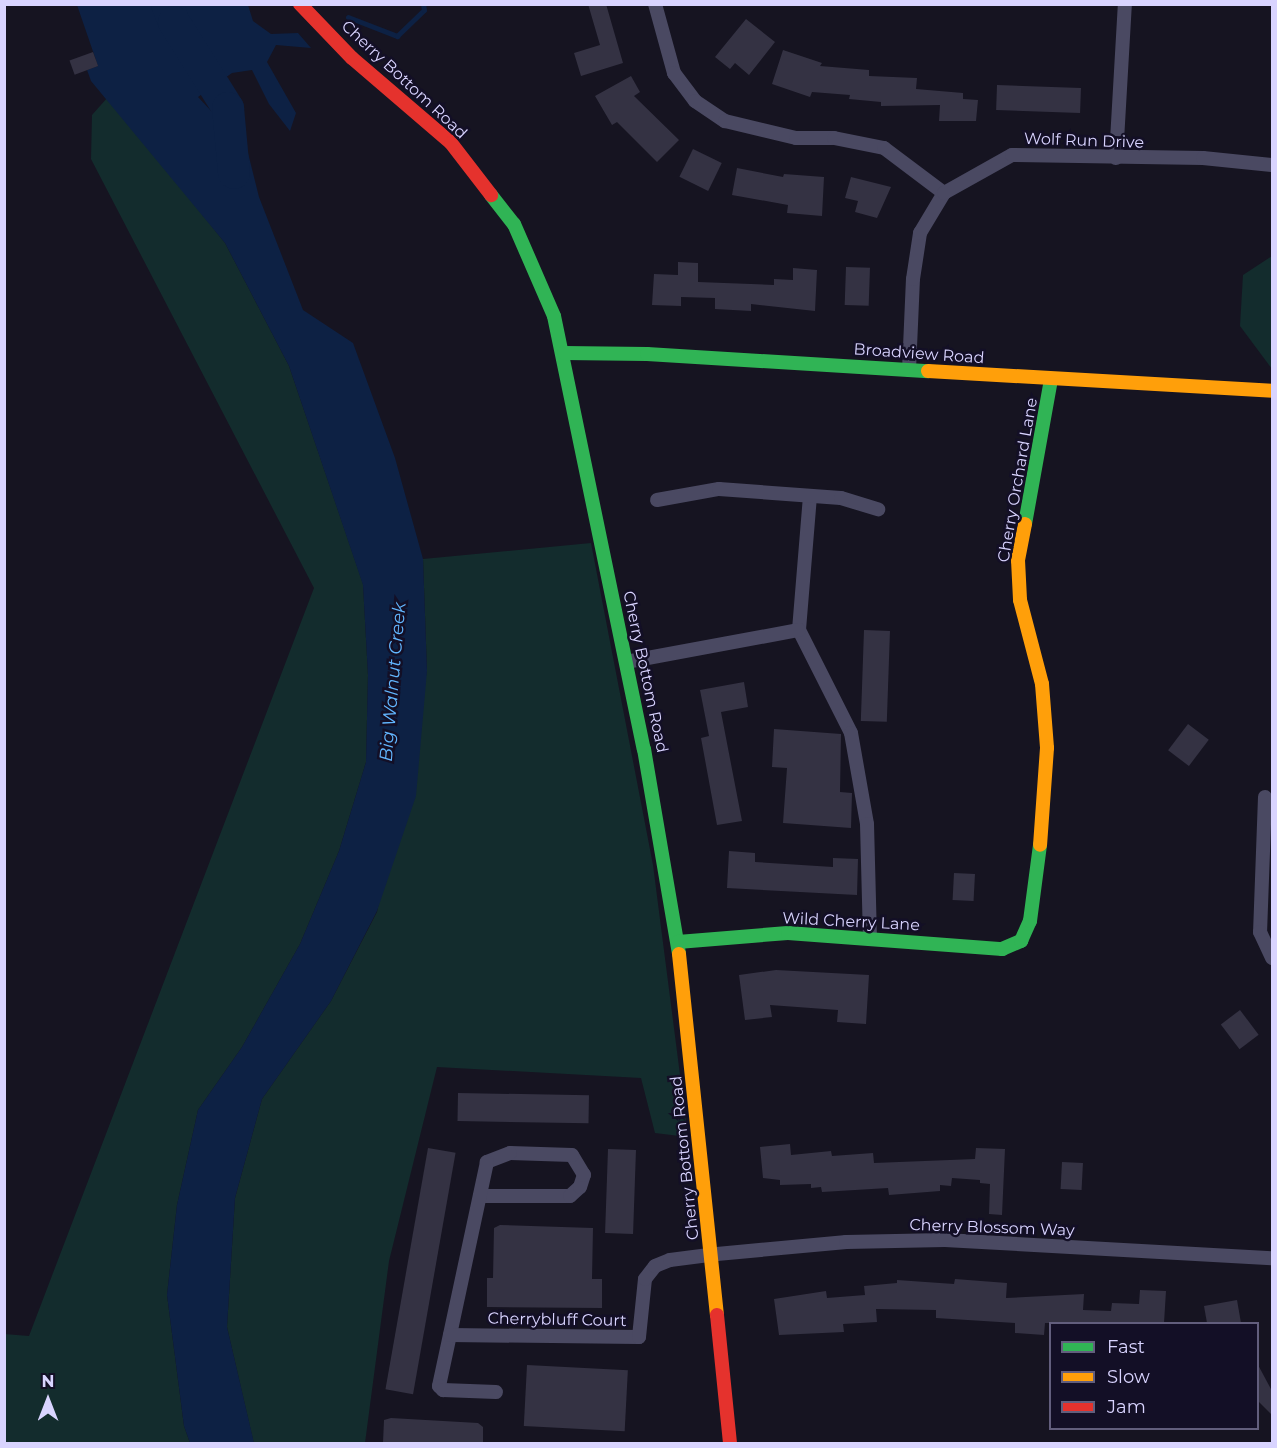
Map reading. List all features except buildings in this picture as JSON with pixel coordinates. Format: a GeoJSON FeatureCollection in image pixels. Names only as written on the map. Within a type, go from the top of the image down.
{"type":"FeatureCollection","features":[{"type":"Feature","properties":{"kind":"street","name":"Cherry Bottom Road"},"geometry":{"type":"LineString","coordinates":[[300,4],[352,57],[451,143],[514,224],[554,316],[564,353],[626,662],[678,942],[730,1443]]}},
{"type":"Feature","properties":{"kind":"street"},"geometry":{"type":"LineString","coordinates":[[655,4],[674,73],[695,101],[725,121],[796,138],[834,138],[884,148],[944,193]]}},
{"type":"Feature","properties":{"kind":"street"},"geometry":{"type":"LineString","coordinates":[[1116,158],[1125,4]]}},
{"type":"Feature","properties":{"kind":"street","name":"Wolf Run Drive"},"geometry":{"type":"LineString","coordinates":[[909,370],[913,279],[920,233],[944,193],[1012,155],[1203,158],[1272,165]]}},
{"type":"Feature","properties":{"kind":"street","name":"Broadview Road"},"geometry":{"type":"LineString","coordinates":[[564,353],[1272,391]]}},
{"type":"Feature","properties":{"kind":"street","name":"Cherry Orchard Lane"},"geometry":{"type":"LineString","coordinates":[[1021,941],[1030,921],[1039,867],[1047,748],[1042,684],[1020,600],[1018,560],[1051,380]]}},
{"type":"Feature","properties":{"kind":"street"},"geometry":{"type":"LineString","coordinates":[[657,500],[719,489],[841,498],[878,508]]}},
{"type":"Feature","properties":{"kind":"street"},"geometry":{"type":"LineString","coordinates":[[810,496],[799,630],[851,733],[867,824],[870,939]]}},
{"type":"Feature","properties":{"kind":"street"},"geometry":{"type":"LineString","coordinates":[[626,662],[799,630]]}},
{"type":"Feature","properties":{"kind":"street"},"geometry":{"type":"LineString","coordinates":[[1265,797],[1260,932],[1272,958]]}},
{"type":"Feature","properties":{"kind":"street","name":"Wild Cherry Lane"},"geometry":{"type":"LineString","coordinates":[[678,942],[788,933],[980,949],[1002,949],[1021,941]]}},
{"type":"Feature","properties":{"kind":"street"},"geometry":{"type":"LineString","coordinates":[[480,1196],[570,1196],[580,1187],[584,1175],[572,1155],[498,1155],[488,1162],[480,1196],[439,1386],[443,1390],[496,1392]]}},
{"type":"Feature","properties":{"kind":"street","name":"Cherry Blossom Way"},"geometry":{"type":"LineString","coordinates":[[711,1256],[846,1242],[945,1240],[1272,1258]]}},
{"type":"Feature","properties":{"kind":"street","name":"Cherrybluff Court"},"geometry":{"type":"LineString","coordinates":[[450,1335],[639,1337],[645,1279],[656,1266],[670,1260],[711,1256]]}},
{"type":"Feature","properties":{"kind":"green space"},"geometry":{"type":"Polygon","coordinates":[[[108,97],[225,243],[289,366],[363,584],[368,675],[366,762],[339,851],[300,944],[242,1047],[198,1110],[177,1205],[167,1295],[184,1426],[190,1443],[5,1443],[4,1334],[29,1336],[314,588],[91,159],[92,115],[108,97]]]}},
{"type":"Feature","properties":{"kind":"green space"},"geometry":{"type":"Polygon","coordinates":[[[1272,256],[1272,369],[1240,326],[1243,275],[1272,256]]]}},
{"type":"Feature","properties":{"kind":"green space"},"geometry":{"type":"Polygon","coordinates":[[[591,543],[653,865],[688,1137],[655,1133],[641,1078],[437,1067],[389,1261],[365,1443],[254,1444],[227,1327],[235,1198],[262,1099],[331,1001],[377,912],[427,671],[423,559],[591,543]]]}},
{"type":"Feature","properties":{"kind":"water"},"geometry":{"type":"Polygon","coordinates":[[[77,5],[248,5],[253,21],[271,34],[298,33],[311,48],[276,45],[267,62],[296,113],[290,131],[269,104],[252,70],[232,73],[198,97],[247,149],[259,197],[303,310],[353,343],[395,458],[423,559],[427,671],[416,796],[377,911],[331,1001],[262,1099],[235,1198],[227,1327],[254,1443],[190,1443],[184,1426],[167,1295],[177,1205],[198,1110],[242,1047],[300,944],[339,851],[366,762],[368,675],[363,585],[289,366],[225,243],[91,81],[87,70],[98,66],[77,5]]]}},
{"type":"Feature","properties":{"kind":"waterway","name":"Big Walnut Creek"},"geometry":{"type":"LineString","coordinates":[[167,4],[174,22],[228,108],[234,173]]}},
{"type":"Feature","properties":{"kind":"waterway"},"geometry":{"type":"LineString","coordinates":[[348,17],[397,36],[424,10],[423,4]]}},
{"type":"Feature","properties":{"kind":"traffic: fast"},"geometry":{"type":"LineString","coordinates":[[491,195],[514,224],[554,316],[644,749],[679,954]]}},
{"type":"Feature","properties":{"kind":"traffic: fast"},"geometry":{"type":"LineString","coordinates":[[564,353],[647,354],[928,371]]}},
{"type":"Feature","properties":{"kind":"traffic: fast"},"geometry":{"type":"LineString","coordinates":[[1025,524],[1051,379]]}},
{"type":"Feature","properties":{"kind":"traffic: fast"},"geometry":{"type":"LineString","coordinates":[[678,942],[788,933],[1002,949],[1021,941],[1030,921],[1040,845]]}},
{"type":"Feature","properties":{"kind":"traffic: slow"},"geometry":{"type":"LineString","coordinates":[[928,371],[1272,391]]}},
{"type":"Feature","properties":{"kind":"traffic: slow"},"geometry":{"type":"LineString","coordinates":[[1025,524],[1018,560],[1020,600],[1042,684],[1047,748],[1040,845]]}},
{"type":"Feature","properties":{"kind":"traffic: slow"},"geometry":{"type":"LineString","coordinates":[[679,954],[717,1315]]}},
{"type":"Feature","properties":{"kind":"traffic: jam"},"geometry":{"type":"LineString","coordinates":[[300,4],[352,58],[451,143],[491,195]]}},
{"type":"Feature","properties":{"kind":"traffic: jam"},"geometry":{"type":"LineString","coordinates":[[717,1315],[730,1444]]}}]}
